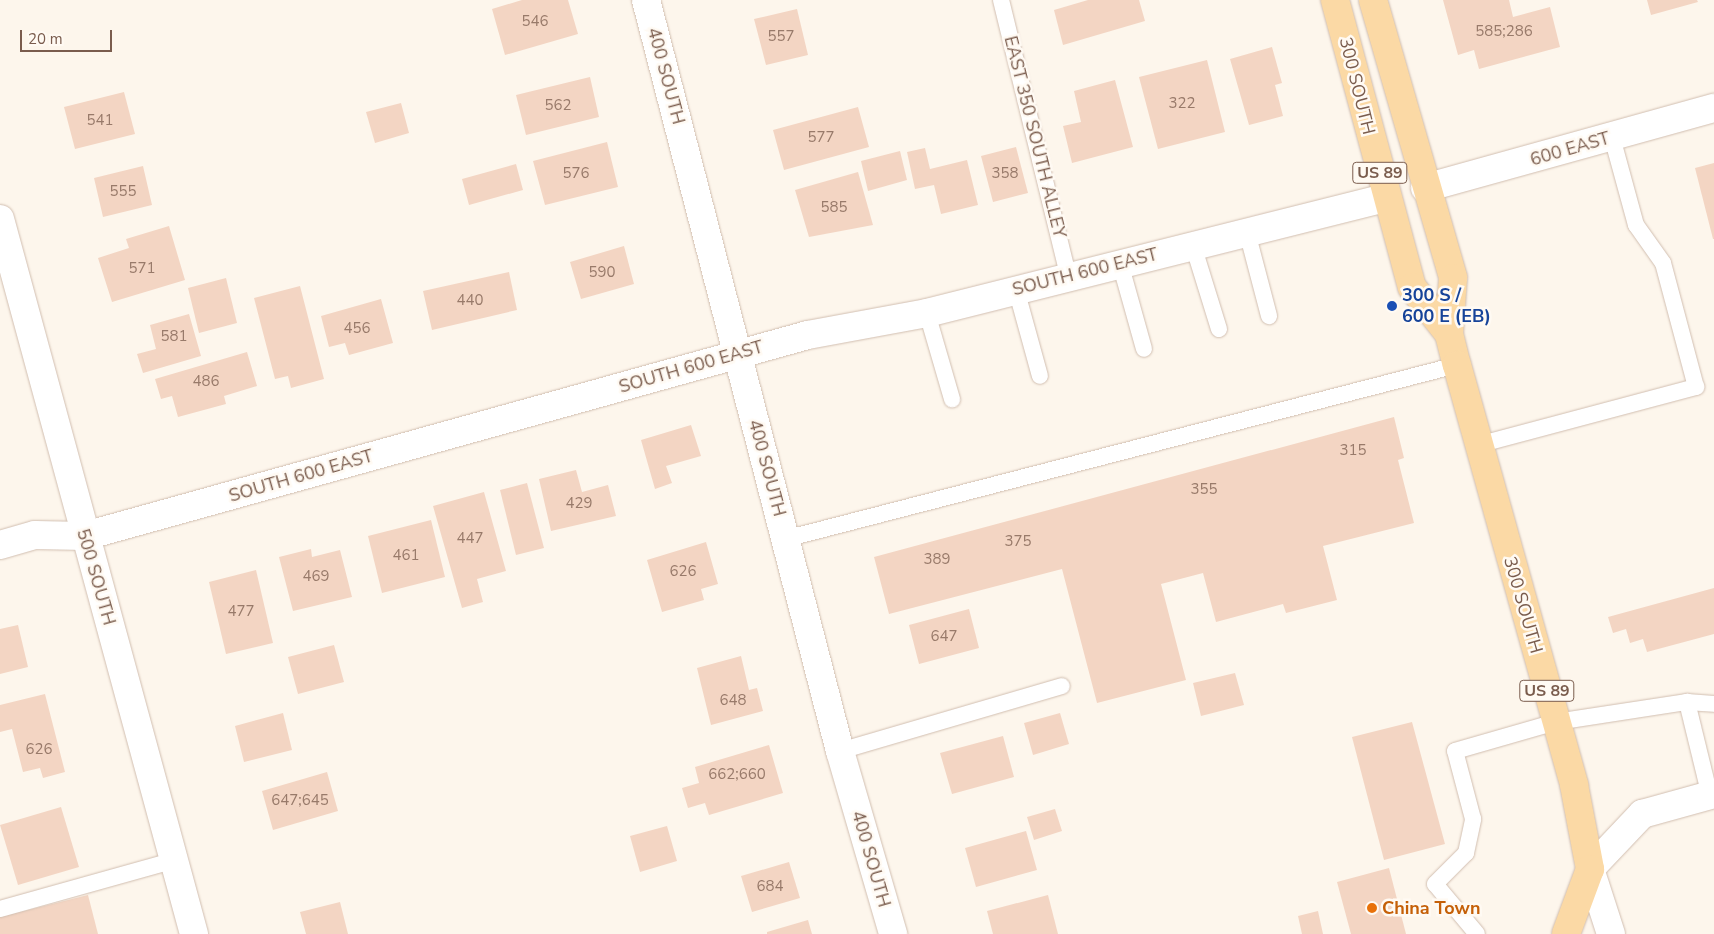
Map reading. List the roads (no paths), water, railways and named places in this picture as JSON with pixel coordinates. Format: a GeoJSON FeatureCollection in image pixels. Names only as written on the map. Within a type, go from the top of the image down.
{"type":"FeatureCollection","features":[{"type":"Feature","properties":{"kind":"main road","name":"300 SOUTH"},"geometry":{"type":"LineString","coordinates":[[1335,0],[1386,198],[1412,287],[1449,334]]}},
{"type":"Feature","properties":{"kind":"main road","name":"300 SOUTH"},"geometry":{"type":"LineString","coordinates":[[1373,0],[1453,278],[1449,334],[1478,445],[1556,722],[1590,869]]}},
{"type":"Feature","properties":{"kind":"main road"},"geometry":{"type":"LineString","coordinates":[[1566,934],[1590,869]]}},
{"type":"Feature","properties":{"kind":"street","name":"400 SOUTH"},"geometry":{"type":"LineString","coordinates":[[646,0],[840,751],[893,934]]}},
{"type":"Feature","properties":{"kind":"street","name":"600 EAST"},"geometry":{"type":"LineString","coordinates":[[1426,188],[1714,108]]}},
{"type":"Feature","properties":{"kind":"street","name":"SOUTH 600 EAST"},"geometry":{"type":"LineString","coordinates":[[0,545],[35,536],[85,536],[738,354],[927,313],[1068,275],[1386,198]]}},
{"type":"Feature","properties":{"kind":"street","name":"500 SOUTH"},"geometry":{"type":"LineString","coordinates":[[0,219],[194,934]]}},
{"type":"Feature","properties":{"kind":"street"},"geometry":{"type":"LineString","coordinates":[[1590,869],[1642,814],[1712,795]]}},
{"type":"Feature","properties":{"kind":"street","name":"300 SOUTH"},"geometry":{"type":"LineString","coordinates":[[1590,869],[1611,934]]}},
{"type":"Feature","properties":{"kind":"lane","name":"EAST 350 SOUTH ALLEY"},"geometry":{"type":"LineString","coordinates":[[1001,0],[1068,275]]}},
{"type":"Feature","properties":{"kind":"lane"},"geometry":{"type":"LineString","coordinates":[[1478,445],[1696,386],[1663,263],[1636,225],[1612,137]]}},
{"type":"Feature","properties":{"kind":"lane"},"geometry":{"type":"LineString","coordinates":[[1247,232],[1269,316]]}},
{"type":"Feature","properties":{"kind":"lane"},"geometry":{"type":"LineString","coordinates":[[1194,245],[1219,329]]}},
{"type":"Feature","properties":{"kind":"lane"},"geometry":{"type":"LineString","coordinates":[[1120,262],[1144,349]]}},
{"type":"Feature","properties":{"kind":"lane"},"geometry":{"type":"LineString","coordinates":[[1016,289],[1040,376]]}},
{"type":"Feature","properties":{"kind":"lane"},"geometry":{"type":"LineString","coordinates":[[927,313],[952,399]]}},
{"type":"Feature","properties":{"kind":"lane"},"geometry":{"type":"LineString","coordinates":[[786,539],[1457,364]]}},
{"type":"Feature","properties":{"kind":"lane"},"geometry":{"type":"LineString","coordinates":[[840,751],[1062,686]]}},
{"type":"Feature","properties":{"kind":"lane"},"geometry":{"type":"LineString","coordinates":[[1687,702],[1712,795]]}},
{"type":"Feature","properties":{"kind":"lane"},"geometry":{"type":"LineString","coordinates":[[1477,934],[1435,884],[1466,853],[1473,819],[1455,751],[1556,722],[1687,702],[1714,704]]}},
{"type":"Feature","properties":{"kind":"lane"},"geometry":{"type":"LineString","coordinates":[[0,909],[175,860]]}},
{"type":"Feature","properties":{"kind":"place","name":"300 S / 600 E (EB)"},"geometry":{"type":"Point","coordinates":[1392,306]}},
{"type":"Feature","properties":{"kind":"place","name":"China Town"},"geometry":{"type":"Point","coordinates":[1372,908]}}]}
